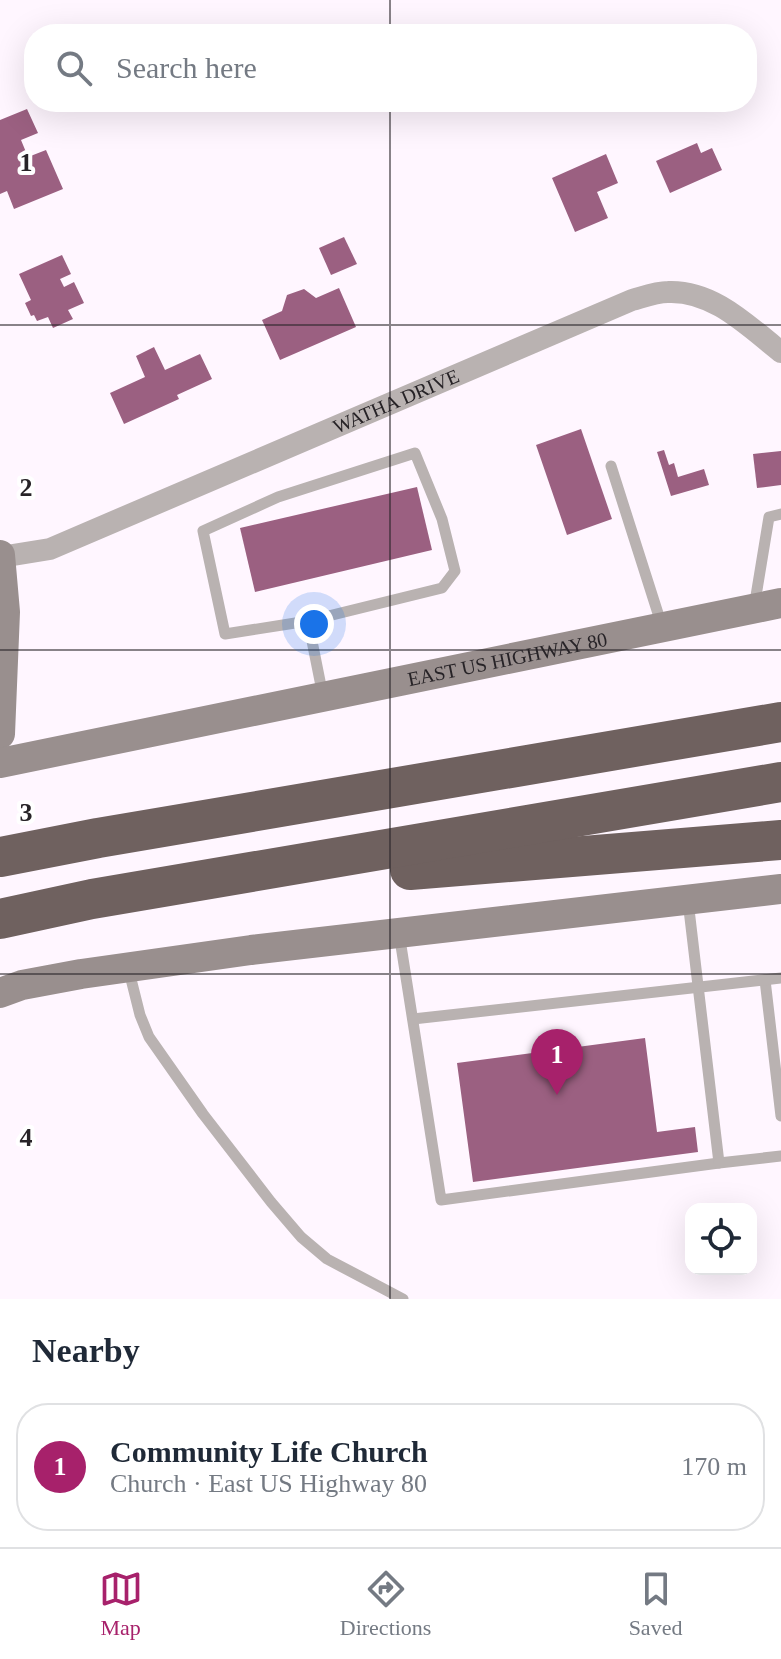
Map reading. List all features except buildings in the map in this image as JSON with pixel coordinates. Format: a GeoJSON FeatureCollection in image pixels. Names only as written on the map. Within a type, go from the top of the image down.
{"type":"FeatureCollection","features":[{"type":"Feature","properties":{"kind":"highway"},"geometry":{"type":"LineString","coordinates":[[0,857],[781,722]]}},
{"type":"Feature","properties":{"kind":"highway"},"geometry":{"type":"LineString","coordinates":[[0,919],[92,899],[781,782]]}},
{"type":"Feature","properties":{"kind":"highway"},"geometry":{"type":"LineString","coordinates":[[92,899],[479,863],[781,840]]}},
{"type":"Feature","properties":{"kind":"main road"},"geometry":{"type":"LineString","coordinates":[[0,556],[5,612],[0,734]]}},
{"type":"Feature","properties":{"kind":"main road","name":"EAST US HIGHWAY 80"},"geometry":{"type":"LineString","coordinates":[[0,763],[768,605]]}},
{"type":"Feature","properties":{"kind":"main road"},"geometry":{"type":"LineString","coordinates":[[0,993],[22,985],[128,967],[781,889]]}},
{"type":"Feature","properties":{"kind":"street","name":"WATHA DRIVE"},"geometry":{"type":"LineString","coordinates":[[0,556],[50,549],[632,300],[667,292],[695,295],[722,307],[781,352]]}},
{"type":"Feature","properties":{"kind":"lane"},"geometry":{"type":"LineString","coordinates":[[415,453],[442,519],[455,571],[442,588],[308,621],[225,634],[203,531],[278,497],[415,453]]}},
{"type":"Feature","properties":{"kind":"lane"},"geometry":{"type":"LineString","coordinates":[[611,466],[663,627]]}},
{"type":"Feature","properties":{"kind":"lane"},"geometry":{"type":"LineString","coordinates":[[768,605],[769,517],[781,514]]}},
{"type":"Feature","properties":{"kind":"lane"},"geometry":{"type":"LineString","coordinates":[[308,621],[324,697]]}},
{"type":"Feature","properties":{"kind":"lane"},"geometry":{"type":"LineString","coordinates":[[688,899],[719,1163]]}},
{"type":"Feature","properties":{"kind":"lane"},"geometry":{"type":"LineString","coordinates":[[399,933],[441,1200],[781,1156]]}},
{"type":"Feature","properties":{"kind":"lane"},"geometry":{"type":"LineString","coordinates":[[128,967],[149,1037],[271,1202],[301,1237],[327,1259],[403,1299]]}},
{"type":"Feature","properties":{"kind":"lane"},"geometry":{"type":"LineString","coordinates":[[413,1019],[781,978]]}},
{"type":"Feature","properties":{"kind":"lane"},"geometry":{"type":"LineString","coordinates":[[765,980],[781,1116]]}},
{"type":"Feature","properties":{"kind":"place","name":"Community Life Church"},"geometry":{"type":"Point","coordinates":[557,1095]}}]}
